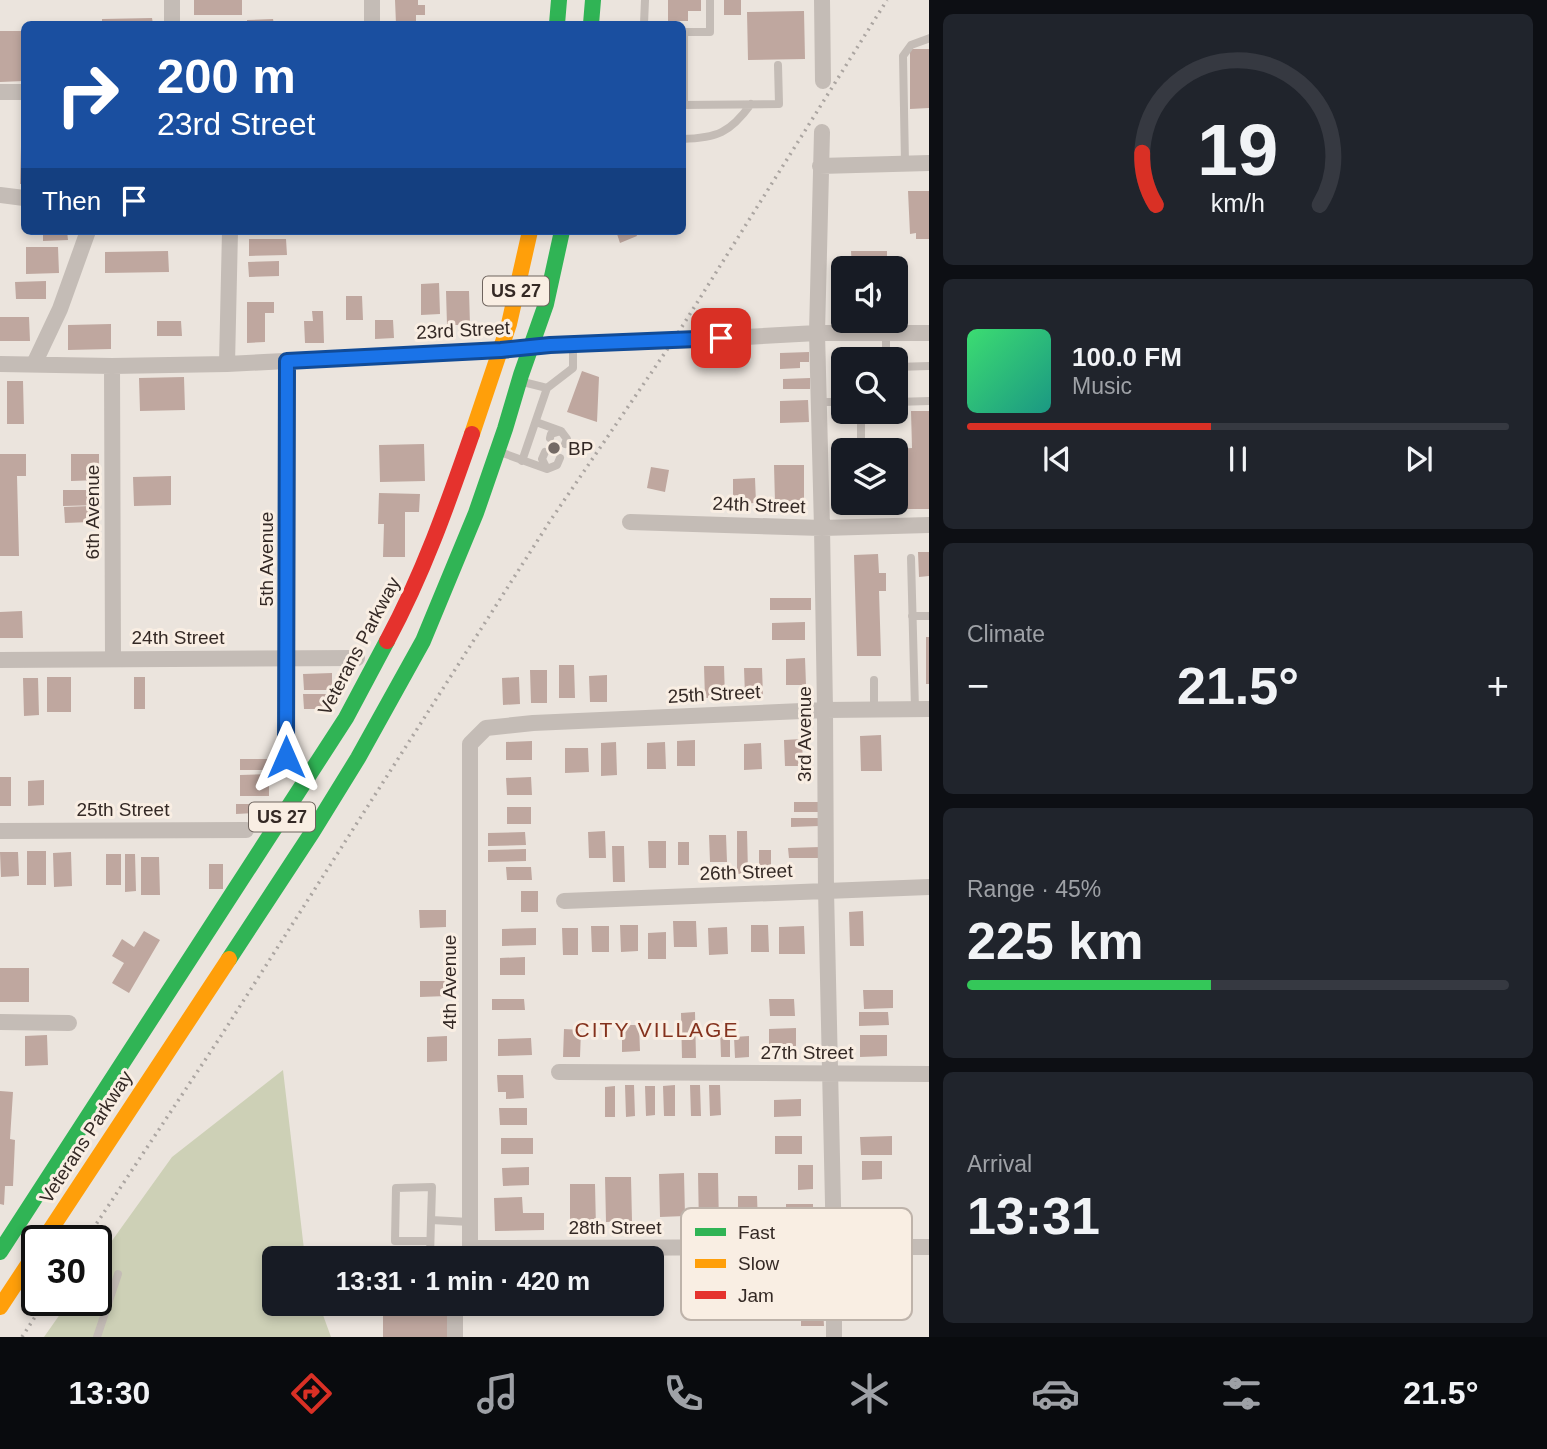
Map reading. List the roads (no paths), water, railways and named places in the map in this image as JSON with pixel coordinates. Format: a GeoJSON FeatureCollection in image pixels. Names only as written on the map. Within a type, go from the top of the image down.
{"type":"FeatureCollection","features":[{"type":"Feature","properties":{"kind":"main road"},"geometry":{"type":"LineString","coordinates":[[557,21],[559,0]]}},
{"type":"Feature","properties":{"kind":"main road"},"geometry":{"type":"LineString","coordinates":[[591,21],[593,0]]}},
{"type":"Feature","properties":{"kind":"main road","name":"Veterans Parkway"},"geometry":{"type":"LineString","coordinates":[[0,1252],[320,759],[363,688],[402,614],[437,535],[501,350],[529,235]]}},
{"type":"Feature","properties":{"kind":"main road","name":"Veterans Parkway"},"geometry":{"type":"LineString","coordinates":[[54,1225],[313,831],[358,758],[423,641],[477,513],[546,303],[561,235]]}},
{"type":"Feature","properties":{"kind":"main road"},"geometry":{"type":"LineString","coordinates":[[0,1307],[21,1275]]}},
{"type":"Feature","properties":{"kind":"street"},"geometry":{"type":"LineString","coordinates":[[172,0],[172,21]]}},
{"type":"Feature","properties":{"kind":"street"},"geometry":{"type":"LineString","coordinates":[[372,0],[372,21]]}},
{"type":"Feature","properties":{"kind":"street"},"geometry":{"type":"LineString","coordinates":[[822,0],[823,81]]}},
{"type":"Feature","properties":{"kind":"street"},"geometry":{"type":"LineString","coordinates":[[0,92],[21,92]]}},
{"type":"Feature","properties":{"kind":"street","name":"3rd Avenue"},"geometry":{"type":"LineString","coordinates":[[822,132],[817,333],[833,1208]]}},
{"type":"Feature","properties":{"kind":"street"},"geometry":{"type":"LineString","coordinates":[[820,166],[929,163]]}},
{"type":"Feature","properties":{"kind":"street"},"geometry":{"type":"LineString","coordinates":[[0,195],[21,198]]}},
{"type":"Feature","properties":{"kind":"street"},"geometry":{"type":"LineString","coordinates":[[34,364],[60,309],[88,235]]}},
{"type":"Feature","properties":{"kind":"street"},"geometry":{"type":"LineString","coordinates":[[227,364],[230,235]]}},
{"type":"Feature","properties":{"kind":"street","name":"23rd Street"},"geometry":{"type":"LineString","coordinates":[[0,364],[227,364],[831,333]]}},
{"type":"Feature","properties":{"kind":"street","name":"23rd Street"},"geometry":{"type":"LineString","coordinates":[[908,333],[929,333]]}},
{"type":"Feature","properties":{"kind":"street","name":"5th Avenue"},"geometry":{"type":"LineString","coordinates":[[286,757],[287,361]]}},
{"type":"Feature","properties":{"kind":"street","name":"6th Avenue"},"geometry":{"type":"LineString","coordinates":[[112,366],[113,659]]}},
{"type":"Feature","properties":{"kind":"street","name":"24th Street"},"geometry":{"type":"LineString","coordinates":[[630,522],[822,528],[929,525]]}},
{"type":"Feature","properties":{"kind":"street","name":"24th Street"},"geometry":{"type":"LineString","coordinates":[[0,660],[357,658]]}},
{"type":"Feature","properties":{"kind":"street","name":"25th Street"},"geometry":{"type":"LineString","coordinates":[[502,726],[825,710],[922,709]]}},
{"type":"Feature","properties":{"kind":"street","name":"4th Avenue"},"geometry":{"type":"LineString","coordinates":[[468,1246],[470,1222],[470,744],[486,728],[502,726]]}},
{"type":"Feature","properties":{"kind":"street","name":"25th Street"},"geometry":{"type":"LineString","coordinates":[[0,831],[246,830]]}},
{"type":"Feature","properties":{"kind":"street","name":"26th Street"},"geometry":{"type":"LineString","coordinates":[[564,901],[929,887]]}},
{"type":"Feature","properties":{"kind":"street"},"geometry":{"type":"LineString","coordinates":[[0,1022],[69,1023]]}},
{"type":"Feature","properties":{"kind":"street","name":"27th Street"},"geometry":{"type":"LineString","coordinates":[[559,1072],[929,1073]]}},
{"type":"Feature","properties":{"kind":"street"},"geometry":{"type":"LineString","coordinates":[[455,1316],[455,1337]]}},
{"type":"Feature","properties":{"kind":"lane"},"geometry":{"type":"LineString","coordinates":[[644,21],[645,0]]}},
{"type":"Feature","properties":{"kind":"lane"},"geometry":{"type":"LineString","coordinates":[[686,32],[710,32],[709,0]]}},
{"type":"Feature","properties":{"kind":"lane"},"geometry":{"type":"LineString","coordinates":[[905,163],[903,56],[911,45],[929,38]]}},
{"type":"Feature","properties":{"kind":"lane"},"geometry":{"type":"LineString","coordinates":[[686,105],[779,104],[778,65]]}},
{"type":"Feature","properties":{"kind":"lane"},"geometry":{"type":"LineString","coordinates":[[686,139],[699,139],[722,133],[738,122],[751,104]]}},
{"type":"Feature","properties":{"kind":"lane"},"geometry":{"type":"LineString","coordinates":[[886,333],[886,347]]}},
{"type":"Feature","properties":{"kind":"lane"},"geometry":{"type":"LineString","coordinates":[[523,461],[547,388],[573,368],[573,345]]}},
{"type":"Feature","properties":{"kind":"lane"},"geometry":{"type":"LineString","coordinates":[[908,367],[929,366]]}},
{"type":"Feature","properties":{"kind":"lane"},"geometry":{"type":"LineString","coordinates":[[519,381],[547,388]]}},
{"type":"Feature","properties":{"kind":"lane"},"geometry":{"type":"LineString","coordinates":[[908,402],[929,401]]}},
{"type":"Feature","properties":{"kind":"lane"},"geometry":{"type":"LineString","coordinates":[[820,402],[831,402]]}},
{"type":"Feature","properties":{"kind":"lane"},"geometry":{"type":"LineString","coordinates":[[536,422],[561,431],[566,439],[565,444]]}},
{"type":"Feature","properties":{"kind":"lane"},"geometry":{"type":"LineString","coordinates":[[550,438],[551,434],[561,431]]}},
{"type":"Feature","properties":{"kind":"lane"},"geometry":{"type":"LineString","coordinates":[[498,451],[547,469],[557,465],[560,458]]}},
{"type":"Feature","properties":{"kind":"lane"},"geometry":{"type":"LineString","coordinates":[[545,452],[542,459],[547,469]]}},
{"type":"Feature","properties":{"kind":"lane"},"geometry":{"type":"LineString","coordinates":[[911,558],[912,616],[922,709]]}},
{"type":"Feature","properties":{"kind":"lane"},"geometry":{"type":"LineString","coordinates":[[912,616],[929,616]]}},
{"type":"Feature","properties":{"kind":"lane"},"geometry":{"type":"LineString","coordinates":[[874,680],[874,710]]}},
{"type":"Feature","properties":{"kind":"lane"},"geometry":{"type":"LineString","coordinates":[[430,1241],[395,1241],[396,1188],[432,1187],[430,1246]]}},
{"type":"Feature","properties":{"kind":"lane"},"geometry":{"type":"LineString","coordinates":[[431,1220],[470,1222]]}},
{"type":"Feature","properties":{"kind":"lane"},"geometry":{"type":"LineString","coordinates":[[97,1337],[118,1274]]}},
{"type":"Feature","properties":{"kind":"railway"},"geometry":{"type":"LineString","coordinates":[[96,1225],[219,1039],[550,521],[673,341],[887,0]]}},
{"type":"Feature","properties":{"kind":"railway"},"geometry":{"type":"LineString","coordinates":[[22,1337],[36,1316]]}},
{"type":"Feature","properties":{"kind":"place","name":"BP"},"geometry":{"type":"Point","coordinates":[554,448]}},
{"type":"Feature","properties":{"kind":"district","name":"CITY VILLAGE"},"geometry":{"type":"Point","coordinates":[657,1029]}}]}
